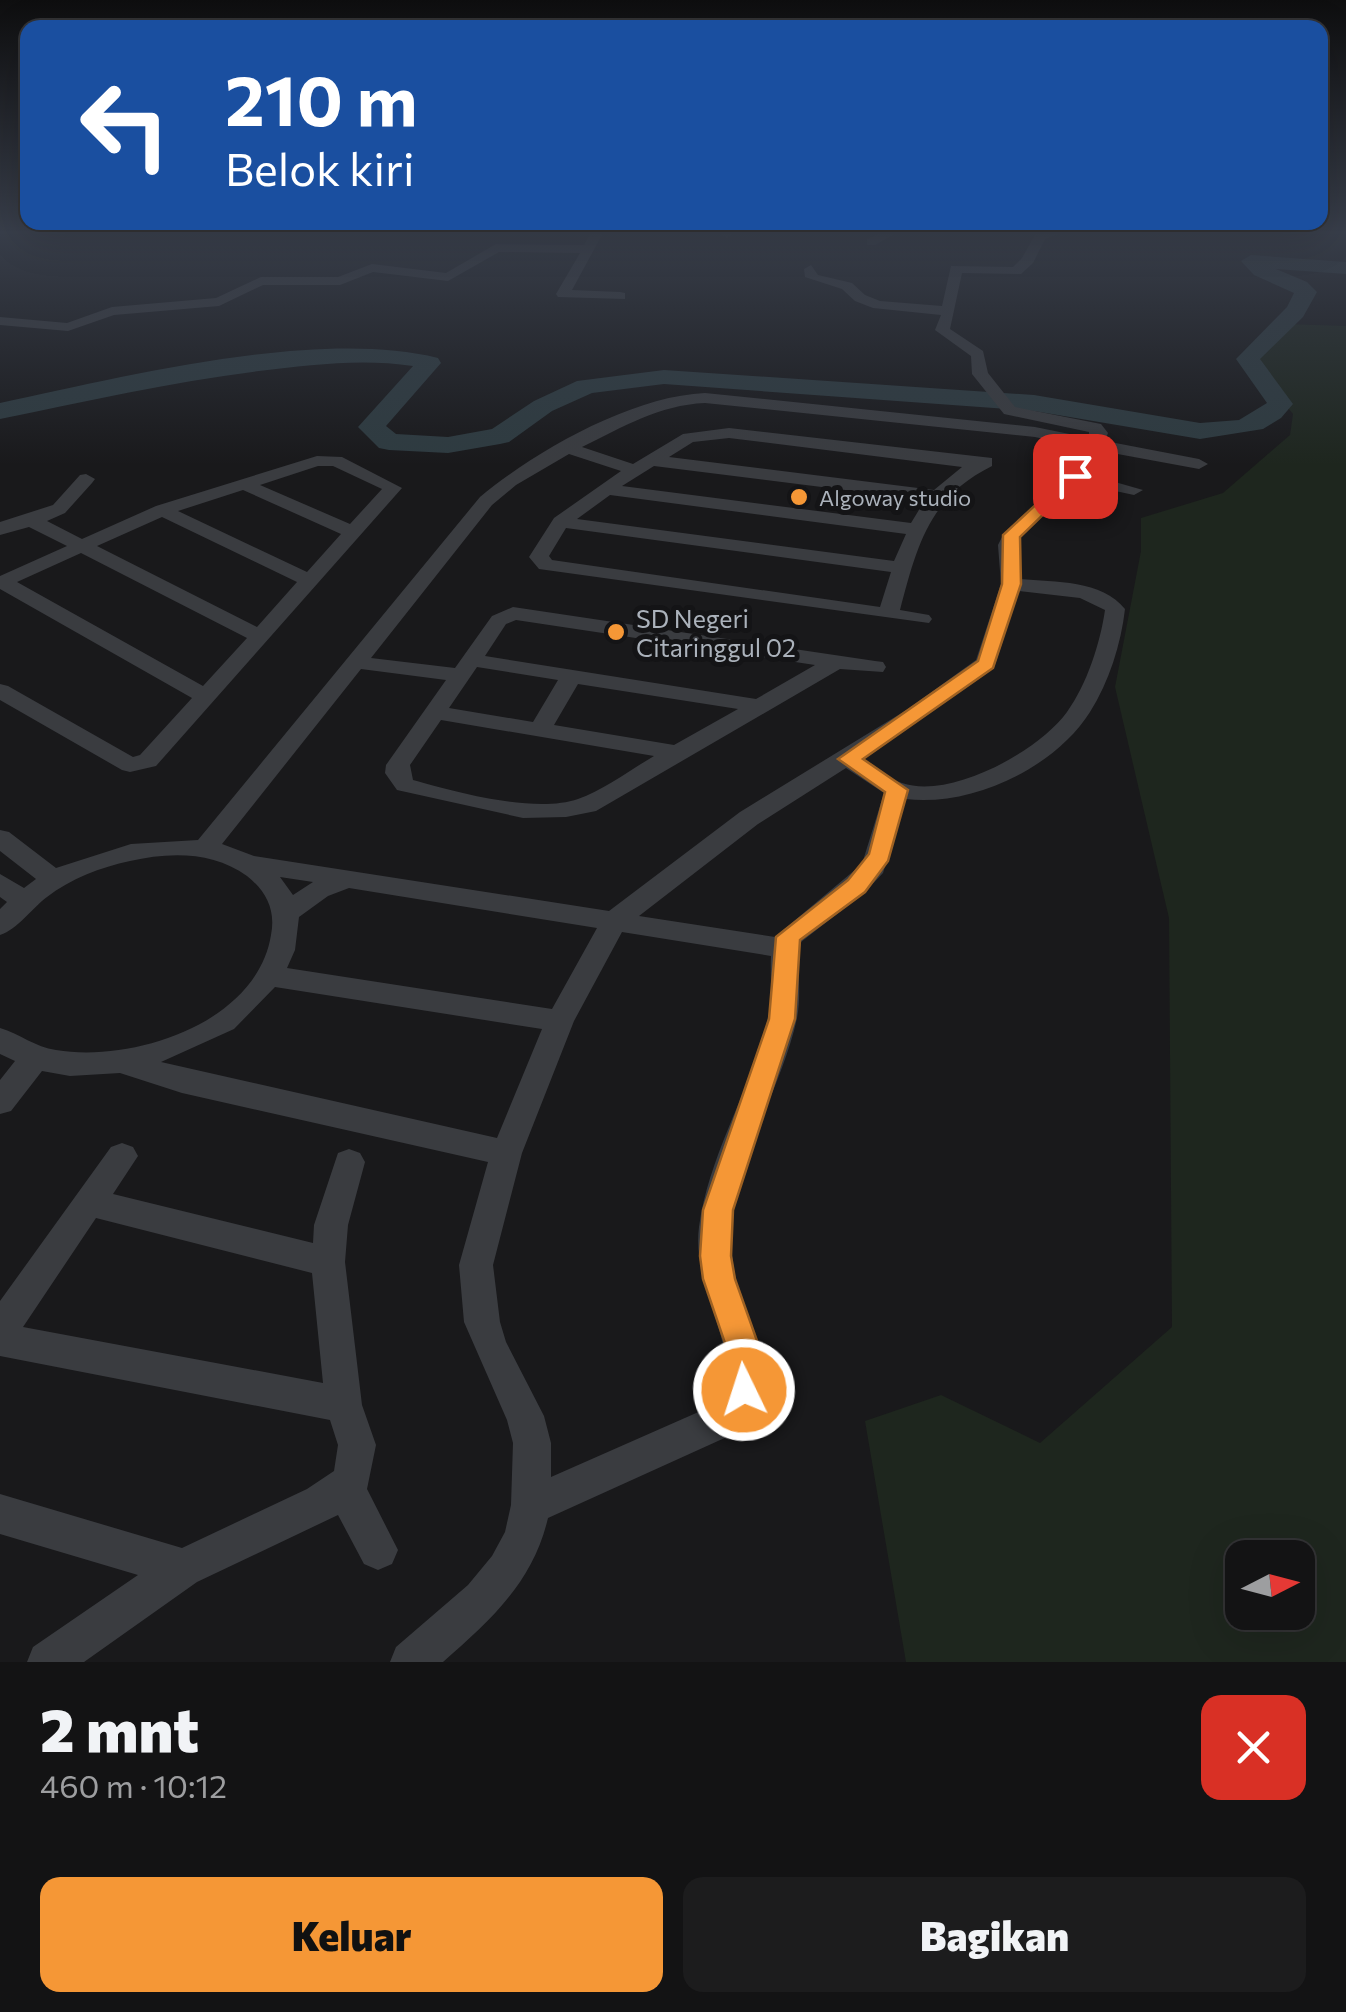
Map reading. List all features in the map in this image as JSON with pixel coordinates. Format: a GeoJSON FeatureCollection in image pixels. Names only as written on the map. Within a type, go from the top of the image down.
{"type":"FeatureCollection","features":[{"type":"Feature","properties":{"kind":"street"},"geometry":{"type":"LineString","coordinates":[[0,320],[68,327],[112,311],[151,311]]}},
{"type":"Feature","properties":{"kind":"street"},"geometry":{"type":"LineString","coordinates":[[944,311],[948,311],[942,330],[978,354],[980,374],[1010,411],[1096,428],[1100,433],[1096,445]]}},
{"type":"Feature","properties":{"kind":"street"},"geometry":{"type":"LineString","coordinates":[[204,849],[473,513],[496,491],[561,452],[650,407],[705,398],[1035,432],[1199,464]]}},
{"type":"Feature","properties":{"kind":"street"},"geometry":{"type":"LineString","coordinates":[[889,613],[914,530],[937,496],[985,462],[713,432],[689,438],[606,489],[562,522],[539,557],[546,565],[922,618]]}},
{"type":"Feature","properties":{"kind":"street"},"geometry":{"type":"LineString","coordinates":[[411,1662],[483,1600],[506,1570],[522,1538],[531,1505],[532,1443],[525,1416],[490,1347],[477,1292],[480,1242],[506,1154],[560,1022],[614,920],[750,818],[848,759],[986,664],[1012,584],[1008,544],[1012,535],[1083,469],[1084,457],[1067,439]]}},
{"type":"Feature","properties":{"kind":"street"},"geometry":{"type":"LineString","coordinates":[[561,452],[636,469],[771,476],[937,496]]}},
{"type":"Feature","properties":{"kind":"street"},"geometry":{"type":"LineString","coordinates":[[0,691],[130,765],[152,757],[257,635],[355,533],[392,490],[392,484],[330,460],[162,510],[1,582]]}},
{"type":"Feature","properties":{"kind":"street"},"geometry":{"type":"LineString","coordinates":[[756,509],[771,476]]}},
{"type":"Feature","properties":{"kind":"street"},"geometry":{"type":"LineString","coordinates":[[1075,476],[1134,490]]}},
{"type":"Feature","properties":{"kind":"street"},"geometry":{"type":"LineString","coordinates":[[0,530],[59,510],[86,478]]}},
{"type":"Feature","properties":{"kind":"street"},"geometry":{"type":"LineString","coordinates":[[244,484],[355,533]]}},
{"type":"Feature","properties":{"kind":"street"},"geometry":{"type":"LineString","coordinates":[[606,489],[914,530]]}},
{"type":"Feature","properties":{"kind":"street"},"geometry":{"type":"LineString","coordinates":[[162,510],[310,581]]}},
{"type":"Feature","properties":{"kind":"street"},"geometry":{"type":"LineString","coordinates":[[32,521],[257,635]]}},
{"type":"Feature","properties":{"kind":"street"},"geometry":{"type":"LineString","coordinates":[[562,522],[902,568]]}},
{"type":"Feature","properties":{"kind":"street"},"geometry":{"type":"LineString","coordinates":[[1,582],[204,695]]}},
{"type":"Feature","properties":{"kind":"street"},"geometry":{"type":"LineString","coordinates":[[848,759],[897,790],[948,791],[988,781],[1055,736],[1083,706],[1115,615],[1112,604],[1093,594],[1012,584]]}},
{"type":"Feature","properties":{"kind":"street"},"geometry":{"type":"LineString","coordinates":[[836,662],[587,805],[543,812],[406,785],[396,773],[498,620],[524,612],[875,667]]}},
{"type":"Feature","properties":{"kind":"street"},"geometry":{"type":"LineString","coordinates":[[354,662],[572,676],[761,706]]}},
{"type":"Feature","properties":{"kind":"street"},"geometry":{"type":"LineString","coordinates":[[540,730],[572,676]]}},
{"type":"Feature","properties":{"kind":"street"},"geometry":{"type":"LineString","coordinates":[[434,712],[676,753]]}},
{"type":"Feature","properties":{"kind":"street"},"geometry":{"type":"LineString","coordinates":[[531,1505],[716,1423],[734,1410],[744,1390],[745,1352],[719,1279],[715,1232],[718,1210],[782,1019],[788,981],[784,948],[794,930],[856,886],[874,867],[897,790]]}},
{"type":"Feature","properties":{"kind":"street"},"geometry":{"type":"LineString","coordinates":[[0,838],[54,880]]}},
{"type":"Feature","properties":{"kind":"street"},"geometry":{"type":"LineString","coordinates":[[0,925],[23,901],[54,880],[120,855],[155,848],[204,849],[246,863],[784,948]]}},
{"type":"Feature","properties":{"kind":"street"},"geometry":{"type":"LineString","coordinates":[[0,1039],[35,1058],[76,1065],[122,1062],[195,1037],[234,1014],[270,976],[283,949],[282,899],[268,879],[246,863]]}},
{"type":"Feature","properties":{"kind":"street"},"geometry":{"type":"LineString","coordinates":[[285,914],[319,890],[346,879]]}},
{"type":"Feature","properties":{"kind":"street"},"geometry":{"type":"LineString","coordinates":[[0,883],[23,901]]}},
{"type":"Feature","properties":{"kind":"street"},"geometry":{"type":"LineString","coordinates":[[270,976],[560,1022]]}},
{"type":"Feature","properties":{"kind":"street"},"geometry":{"type":"LineString","coordinates":[[0,1102],[35,1058]]}},
{"type":"Feature","properties":{"kind":"street"},"geometry":{"type":"LineString","coordinates":[[122,1062],[182,1081],[506,1154]]}},
{"type":"Feature","properties":{"kind":"street"},"geometry":{"type":"LineString","coordinates":[[0,1330],[122,1156]]}},
{"type":"Feature","properties":{"kind":"street"},"geometry":{"type":"LineString","coordinates":[[48,1662],[183,1568],[345,1488],[356,1467],[357,1446],[344,1405],[328,1262],[331,1225],[349,1162]]}},
{"type":"Feature","properties":{"kind":"street"},"geometry":{"type":"LineString","coordinates":[[88,1202],[328,1262]]}},
{"type":"Feature","properties":{"kind":"street"},"geometry":{"type":"LineString","coordinates":[[0,1339],[344,1405]]}},
{"type":"Feature","properties":{"kind":"street"},"geometry":{"type":"LineString","coordinates":[[345,1488],[378,1550]]}},
{"type":"Feature","properties":{"kind":"street"},"geometry":{"type":"LineString","coordinates":[[0,1514],[183,1568]]}},
{"type":"Feature","properties":{"kind":"shaded area"},"geometry":{"type":"Polygon","coordinates":[[[1285,324],[1346,326],[1346,1662],[906,1662],[865,1421],[941,1395],[1040,1443],[1172,1327],[1169,918],[1115,687],[1141,551],[1141,518],[1223,493],[1290,435],[1293,414],[1248,359],[1257,346],[1285,324]]]}},
{"type":"Feature","properties":{"kind":"waterway"},"geometry":{"type":"LineString","coordinates":[[0,411],[212,371],[319,357],[375,355],[429,363],[371,427],[389,442],[448,445],[500,436],[543,406],[586,386],[664,377],[1034,403],[1200,431],[1233,429],[1254,424],[1280,404],[1248,359],[1296,311]]}},
{"type":"Feature","properties":{"kind":"place","name":"Algoway studio"},"geometry":{"type":"Point","coordinates":[799,497]}},
{"type":"Feature","properties":{"kind":"place","name":"SD Negeri Citaringgul 02"},"geometry":{"type":"Point","coordinates":[616,632]}},
{"type":"Feature","properties":{"kind":"route"},"geometry":{"type":"LineString","coordinates":[[744,1390],[745,1352],[719,1279],[715,1256],[718,1210],[782,1019],[788,981],[784,948],[788,937],[866,878],[880,855],[897,790],[848,759],[986,664],[1012,584],[1008,544],[1012,535],[1017,526],[1075,476]]}}]}
